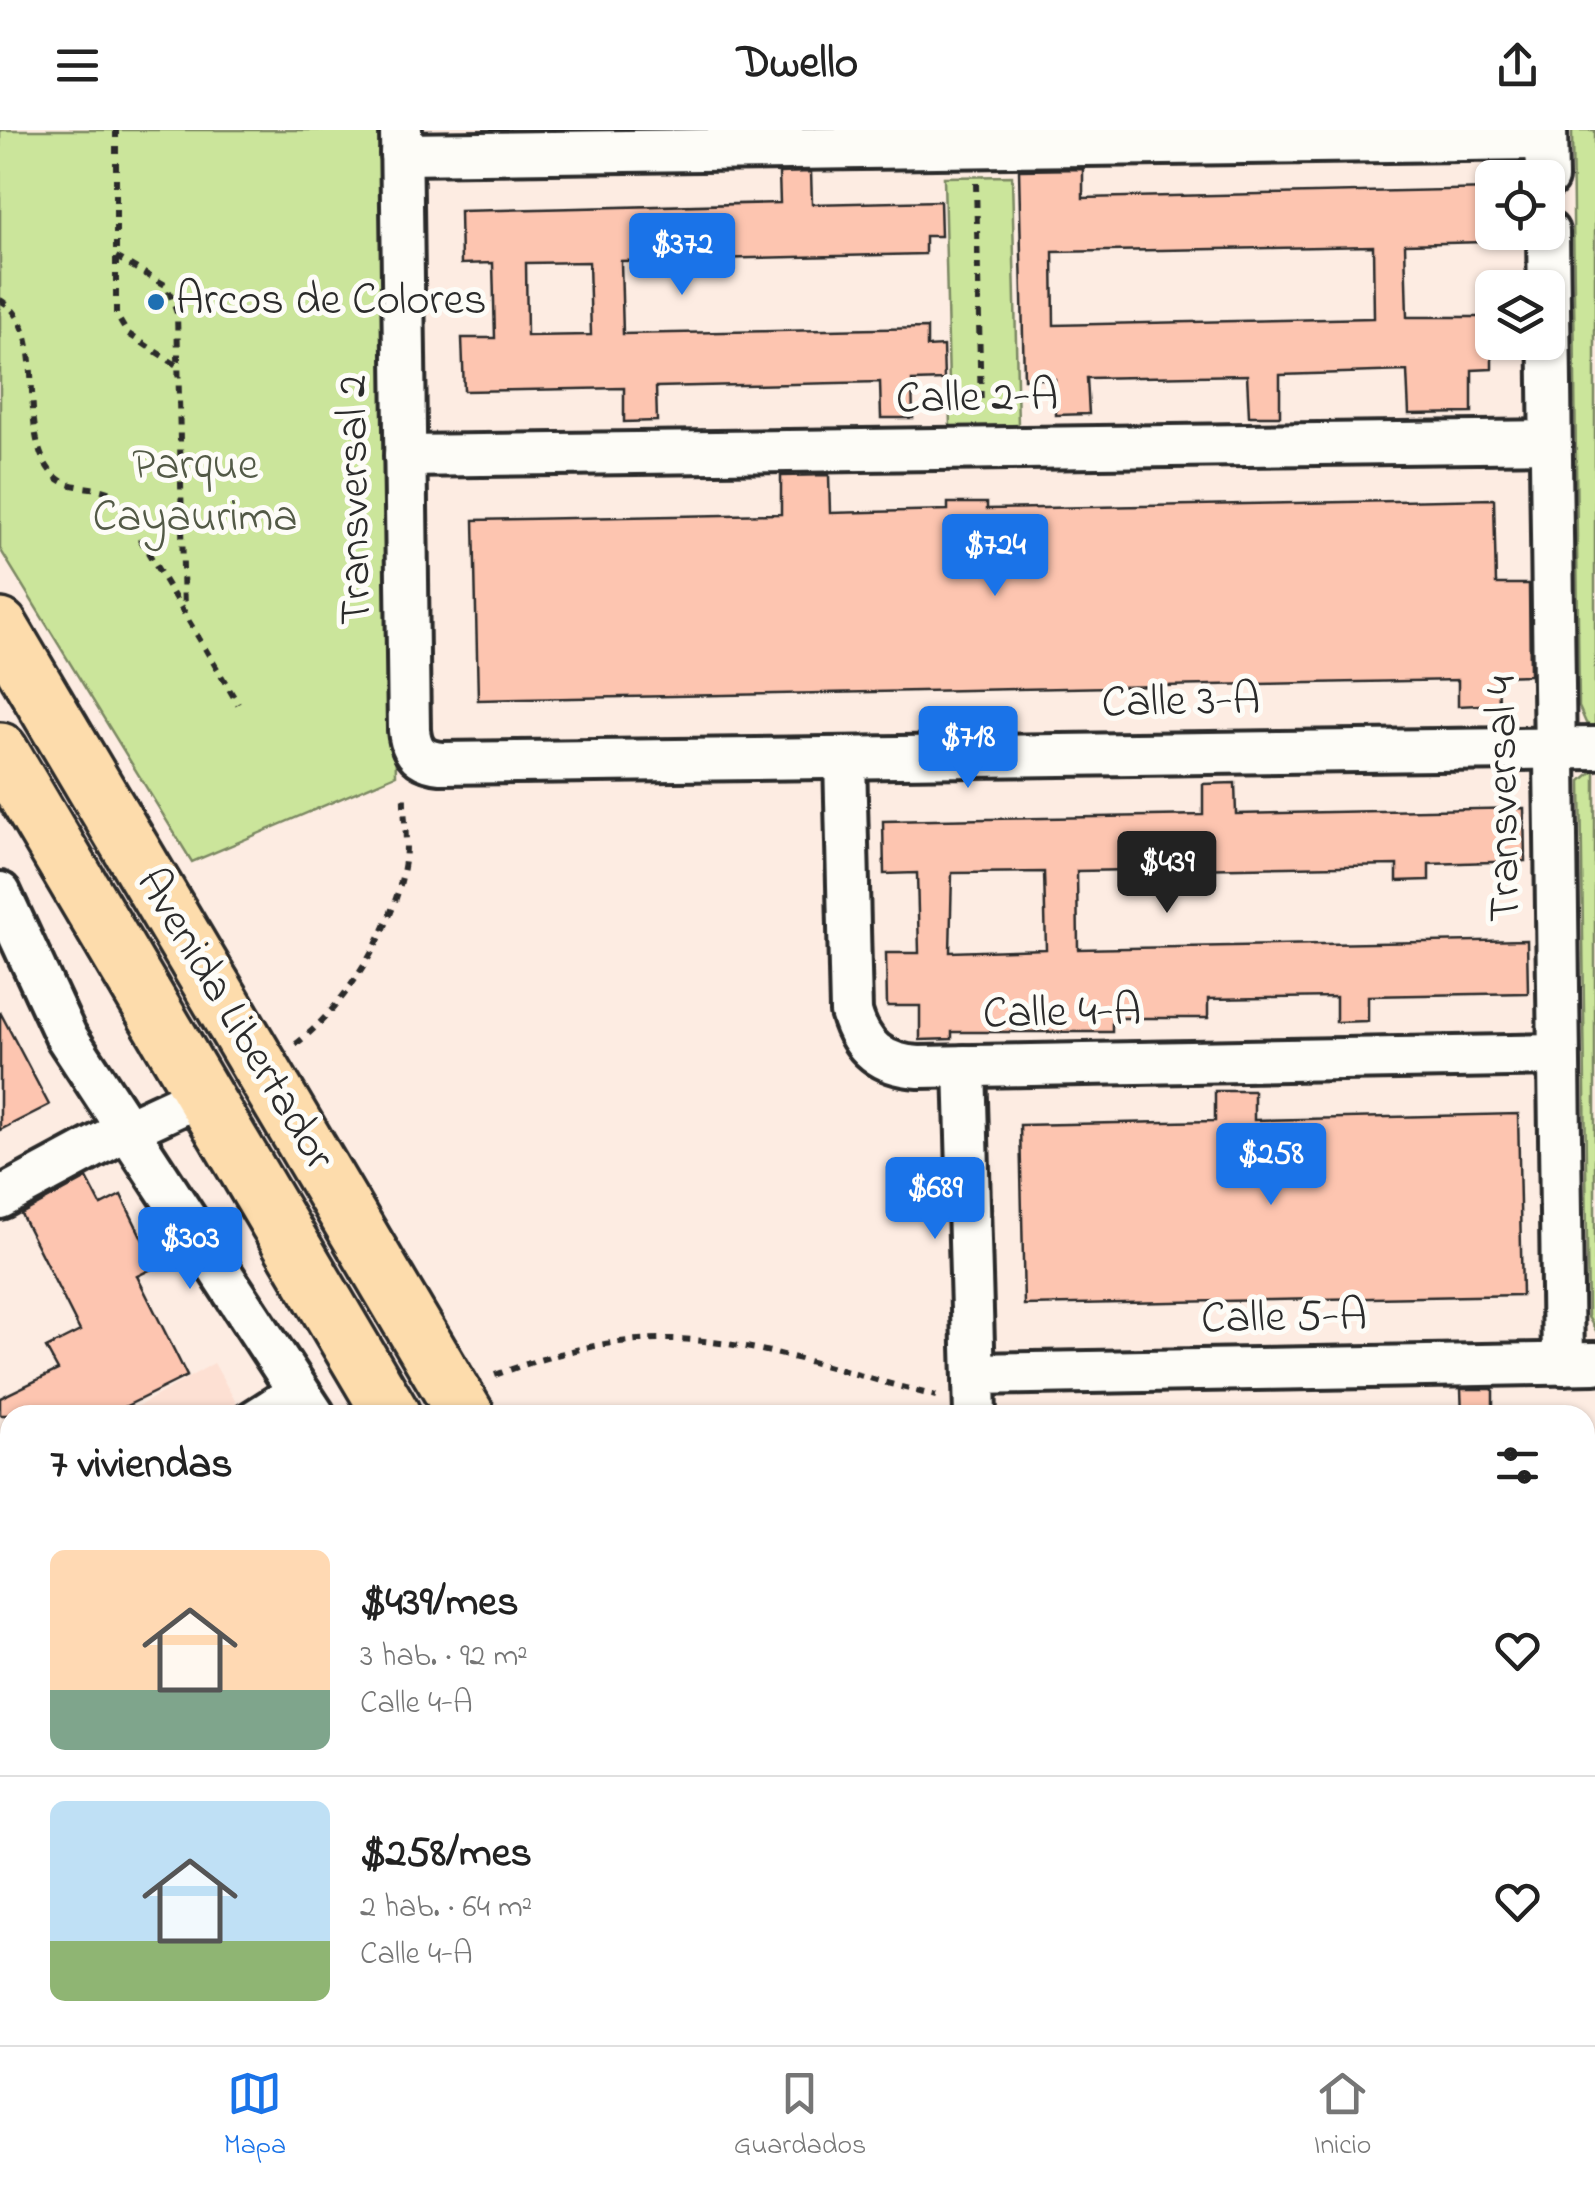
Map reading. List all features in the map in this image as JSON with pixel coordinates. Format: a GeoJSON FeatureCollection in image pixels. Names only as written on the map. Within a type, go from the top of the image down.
{"type":"FeatureCollection","features":[{"type":"Feature","properties":{"kind":"main road","name":"Avenida Libertador"},"geometry":{"type":"LineString","coordinates":[[0,627],[459,1403]]}},
{"type":"Feature","properties":{"kind":"main road","name":"Avenida Libertador"},"geometry":{"type":"LineString","coordinates":[[0,750],[386,1405]]}},
{"type":"Feature","properties":{"kind":"main road"},"geometry":{"type":"LineString","coordinates":[[204,1094],[262,1068]]}},
{"type":"Feature","properties":{"kind":"street"},"geometry":{"type":"LineString","coordinates":[[401,142],[1546,149]]}},
{"type":"Feature","properties":{"kind":"street","name":"Transversal 2"},"geometry":{"type":"LineString","coordinates":[[401,142],[409,730],[413,749]]}},
{"type":"Feature","properties":{"kind":"street","name":"Transversal 4"},"geometry":{"type":"LineString","coordinates":[[1548,250],[1558,1055],[1579,1364]]}},
{"type":"Feature","properties":{"kind":"street","name":"Calle 2-A"},"geometry":{"type":"LineString","coordinates":[[405,456],[1550,441]]}},
{"type":"Feature","properties":{"kind":"street","name":"Calle 3-A"},"geometry":{"type":"LineString","coordinates":[[413,749],[429,762],[441,763],[1595,748]]}},
{"type":"Feature","properties":{"kind":"street","name":"Calle 4-A"},"geometry":{"type":"LineString","coordinates":[[845,758],[849,992],[856,1031],[863,1043],[888,1062],[904,1066],[966,1066],[1558,1055]]}},
{"type":"Feature","properties":{"kind":"street"},"geometry":{"type":"LineString","coordinates":[[0,893],[66,1036],[304,1400]]}},
{"type":"Feature","properties":{"kind":"street"},"geometry":{"type":"LineString","coordinates":[[966,1066],[975,1398]]}},
{"type":"Feature","properties":{"kind":"street"},"geometry":{"type":"LineString","coordinates":[[0,1198],[126,1130],[204,1094]]}},
{"type":"Feature","properties":{"kind":"street","name":"Calle 5-A"},"geometry":{"type":"LineString","coordinates":[[975,1398],[1579,1364]]}},
{"type":"Feature","properties":{"kind":"path"},"geometry":{"type":"LineString","coordinates":[[116,130],[116,314],[121,328],[179,366]]}},
{"type":"Feature","properties":{"kind":"path"},"geometry":{"type":"LineString","coordinates":[[976,146],[982,449]]}},
{"type":"Feature","properties":{"kind":"path"},"geometry":{"type":"LineString","coordinates":[[116,257],[170,291],[178,313],[184,613]]}},
{"type":"Feature","properties":{"kind":"path"},"geometry":{"type":"LineString","coordinates":[[0,300],[16,313],[24,334],[36,428],[49,469],[60,480],[114,495],[238,704]]}},
{"type":"Feature","properties":{"kind":"path"},"geometry":{"type":"LineString","coordinates":[[262,1068],[301,1040],[333,1003],[370,957],[386,924],[405,858],[405,776],[413,749]]}},
{"type":"Feature","properties":{"kind":"path"},"geometry":{"type":"LineString","coordinates":[[459,1403],[557,1352],[631,1340],[687,1340],[740,1347],[975,1398]]}},
{"type":"Feature","properties":{"kind":"shaded area"},"geometry":{"type":"Polygon","coordinates":[[[214,1363],[237,1405],[140,1405],[214,1363]]]}},
{"type":"Feature","properties":{"kind":"green space","name":"Parque Cayaurima"},"geometry":{"type":"Polygon","coordinates":[[[0,130],[380,130],[396,775],[192,862],[0,549],[0,130]]]}},
{"type":"Feature","properties":{"kind":"green space"},"geometry":{"type":"Polygon","coordinates":[[[1572,130],[1595,130],[1595,729],[1586,723],[1579,707],[1572,130]]]}},
{"type":"Feature","properties":{"kind":"green space"},"geometry":{"type":"Polygon","coordinates":[[[1012,176],[1018,425],[950,427],[944,177],[1012,176]]]}},
{"type":"Feature","properties":{"kind":"green space"},"geometry":{"type":"Polygon","coordinates":[[[1595,769],[1595,1329],[1588,1317],[1581,781],[1595,769]]]}},
{"type":"Feature","properties":{"kind":"building"},"geometry":{"type":"Polygon","coordinates":[[[1083,169],[1083,198],[1475,189],[1475,242],[1405,244],[1407,317],[1475,317],[1475,360],[1492,360],[1492,369],[1472,370],[1472,413],[1409,414],[1407,371],[1280,375],[1280,416],[1249,416],[1247,375],[1087,378],[1089,414],[1056,415],[1055,379],[1024,379],[1019,170],[1083,169]],[[1373,246],[1053,252],[1054,325],[1374,318],[1373,246]]]}},
{"type":"Feature","properties":{"kind":"building"},"geometry":{"type":"Polygon","coordinates":[[[811,172],[812,204],[940,201],[941,236],[925,236],[925,254],[621,261],[623,334],[927,328],[927,347],[943,346],[944,380],[912,381],[913,418],[881,418],[880,382],[656,387],[657,421],[624,422],[624,388],[464,391],[462,338],[495,338],[493,263],[461,264],[460,211],[780,203],[779,173],[811,172]],[[589,262],[526,263],[527,336],[591,335],[589,262]]]}},
{"type":"Feature","properties":{"kind":"building"},"geometry":{"type":"Polygon","coordinates":[[[829,475],[830,513],[948,510],[948,503],[987,503],[987,509],[1494,499],[1496,584],[1529,584],[1530,675],[1498,676],[1499,704],[1458,706],[1458,680],[478,700],[474,520],[781,514],[781,476],[829,475]]]}},
{"type":"Feature","properties":{"kind":"building"},"geometry":{"type":"Polygon","coordinates":[[[1235,783],[1236,814],[1524,808],[1525,861],[1429,864],[1429,880],[1397,881],[1397,865],[1077,871],[1078,949],[1527,940],[1528,993],[1368,996],[1368,1021],[1336,1022],[1336,997],[1208,999],[1208,1018],[1112,1018],[1112,1032],[952,1032],[952,1039],[920,1040],[920,1006],[887,1006],[886,953],[919,953],[917,873],[884,874],[883,821],[1203,815],[1203,784],[1235,783]],[[1044,872],[952,873],[950,952],[1046,949],[1044,872]]]}},
{"type":"Feature","properties":{"kind":"building"},"geometry":{"type":"Polygon","coordinates":[[[0,1012],[49,1105],[0,1130],[0,1012]]]}},
{"type":"Feature","properties":{"kind":"building"},"geometry":{"type":"Polygon","coordinates":[[[1215,1091],[1254,1091],[1254,1120],[1518,1114],[1522,1295],[1024,1305],[1020,1125],[1215,1121],[1215,1091]]]}},
{"type":"Feature","properties":{"kind":"building"},"geometry":{"type":"Polygon","coordinates":[[[87,1178],[101,1205],[121,1195],[156,1267],[137,1276],[187,1376],[128,1405],[0,1405],[0,1398],[58,1370],[46,1348],[80,1331],[21,1214],[87,1178]]]}},
{"type":"Feature","properties":{"kind":"building"},"geometry":{"type":"Polygon","coordinates":[[[1461,1389],[1493,1389],[1493,1405],[1462,1405],[1461,1389]]]}},
{"type":"Feature","properties":{"kind":"place","name":"Arcos de Colores"},"geometry":{"type":"Point","coordinates":[156,302]}}]}
